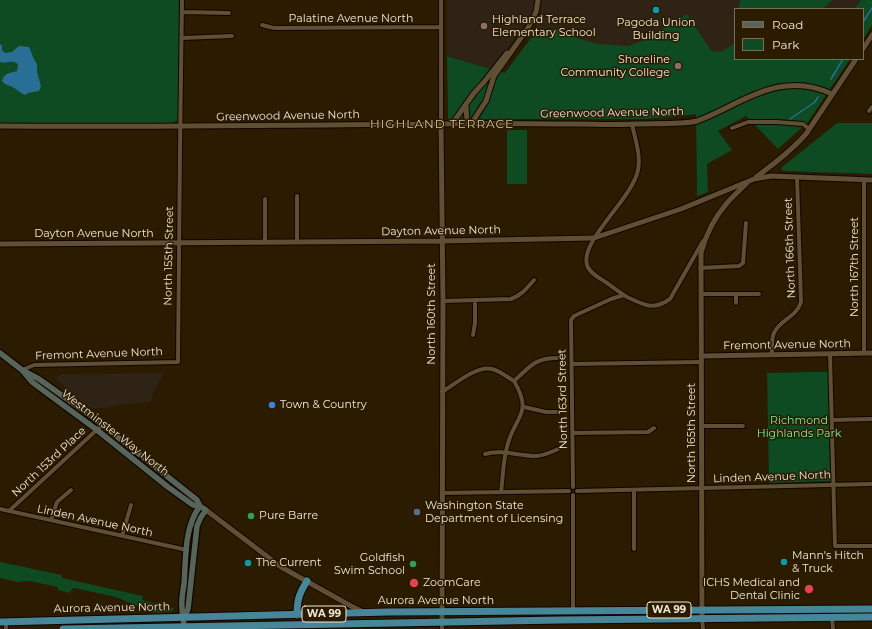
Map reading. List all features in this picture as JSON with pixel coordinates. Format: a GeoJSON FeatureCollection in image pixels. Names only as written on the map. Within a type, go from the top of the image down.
{"type":"FeatureCollection","features":[{"type":"Feature","properties":{"kind":"highway"},"geometry":{"type":"LineString","coordinates":[[297,615],[300,592],[307,581]]}},
{"type":"Feature","properties":{"kind":"highway","name":"Aurora Avenue North"},"geometry":{"type":"LineString","coordinates":[[4,624],[366,613],[872,609]]}},
{"type":"Feature","properties":{"kind":"highway","name":"Aurora Avenue North"},"geometry":{"type":"LineString","coordinates":[[63,629],[442,626],[702,619],[872,618]]}},
{"type":"Feature","properties":{"kind":"main road","name":"Westminster Way North"},"geometry":{"type":"LineString","coordinates":[[0,353],[22,370],[39,379],[102,425],[197,500],[200,506]]}},
{"type":"Feature","properties":{"kind":"main road","name":"Westminster Way North"},"geometry":{"type":"LineString","coordinates":[[22,370],[32,382],[97,430],[168,487],[193,505],[200,506],[206,510]]}},
{"type":"Feature","properties":{"kind":"main road"},"geometry":{"type":"LineString","coordinates":[[184,628],[184,618],[181,608],[187,550],[190,528],[193,518],[200,506]]}},
{"type":"Feature","properties":{"kind":"main road"},"geometry":{"type":"LineString","coordinates":[[184,618],[188,609],[197,526],[206,510]]}},
{"type":"Feature","properties":{"kind":"street","name":"North 155th Street"},"geometry":{"type":"LineString","coordinates":[[178,362],[182,0]]}},
{"type":"Feature","properties":{"kind":"street","name":"North 160th Street"},"geometry":{"type":"LineString","coordinates":[[442,0],[442,626]]}},
{"type":"Feature","properties":{"kind":"street"},"geometry":{"type":"LineString","coordinates":[[469,124],[486,101],[494,76],[523,37],[532,22],[536,12],[538,0]]}},
{"type":"Feature","properties":{"kind":"street"},"geometry":{"type":"LineString","coordinates":[[182,12],[229,13]]}},
{"type":"Feature","properties":{"kind":"street","name":"Palatine Avenue North"},"geometry":{"type":"LineString","coordinates":[[262,25],[274,28],[441,27]]}},
{"type":"Feature","properties":{"kind":"street"},"geometry":{"type":"LineString","coordinates":[[864,47],[872,35]]}},
{"type":"Feature","properties":{"kind":"street"},"geometry":{"type":"LineString","coordinates":[[182,38],[232,36]]}},
{"type":"Feature","properties":{"kind":"street"},"geometry":{"type":"LineString","coordinates":[[452,124],[466,104],[511,48],[523,37]]}},
{"type":"Feature","properties":{"kind":"street"},"geometry":{"type":"LineString","coordinates":[[754,179],[799,143],[855,60]]}},
{"type":"Feature","properties":{"kind":"street","name":"Greenwood Avenue North"},"geometry":{"type":"LineString","coordinates":[[0,126],[180,127],[441,124],[632,124],[694,122],[708,117],[752,95],[786,85],[809,86],[832,94]]}},
{"type":"Feature","properties":{"kind":"street"},"geometry":{"type":"LineString","coordinates":[[466,104],[469,124]]}},
{"type":"Feature","properties":{"kind":"street"},"geometry":{"type":"LineString","coordinates":[[732,128],[748,122],[776,122],[803,124],[809,129]]}},
{"type":"Feature","properties":{"kind":"street"},"geometry":{"type":"LineString","coordinates":[[632,124],[637,145],[638,170],[627,194],[594,238],[588,252],[587,265],[590,271],[624,295],[642,304],[652,306],[661,305],[670,299],[705,238]]}},
{"type":"Feature","properties":{"kind":"street"},"geometry":{"type":"LineString","coordinates":[[771,166],[771,172],[774,176]]}},
{"type":"Feature","properties":{"kind":"street","name":"Dayton Avenue North"},"geometry":{"type":"LineString","coordinates":[[0,244],[442,241],[594,238],[681,209],[754,179],[774,176],[872,180]]}},
{"type":"Feature","properties":{"kind":"street","name":"North 166th Street"},"geometry":{"type":"LineString","coordinates":[[772,356],[774,332],[796,312],[802,302],[796,177]]}},
{"type":"Feature","properties":{"kind":"street","name":"North 167th Street"},"geometry":{"type":"LineString","coordinates":[[864,180],[864,353]]}},
{"type":"Feature","properties":{"kind":"street","name":"North 165th Street"},"geometry":{"type":"LineString","coordinates":[[703,629],[701,253],[705,238],[716,217],[747,182]]}},
{"type":"Feature","properties":{"kind":"street"},"geometry":{"type":"LineString","coordinates":[[724,191],[729,194],[731,199]]}},
{"type":"Feature","properties":{"kind":"street"},"geometry":{"type":"LineString","coordinates":[[297,196],[297,242]]}},
{"type":"Feature","properties":{"kind":"street"},"geometry":{"type":"LineString","coordinates":[[265,199],[265,242]]}},
{"type":"Feature","properties":{"kind":"street"},"geometry":{"type":"LineString","coordinates":[[700,268],[740,266],[743,263],[746,223]]}},
{"type":"Feature","properties":{"kind":"street"},"geometry":{"type":"LineString","coordinates":[[443,301],[511,299],[518,297],[523,293],[534,280]]}},
{"type":"Feature","properties":{"kind":"street"},"geometry":{"type":"LineString","coordinates":[[701,294],[759,294]]}},
{"type":"Feature","properties":{"kind":"street"},"geometry":{"type":"LineString","coordinates":[[736,294],[736,303]]}},
{"type":"Feature","properties":{"kind":"street","name":"North 163rd Street"},"geometry":{"type":"LineString","coordinates":[[573,487],[571,320],[574,316],[611,299],[624,295]]}},
{"type":"Feature","properties":{"kind":"street"},"geometry":{"type":"LineString","coordinates":[[473,335],[475,322],[475,300]]}},
{"type":"Feature","properties":{"kind":"street","name":"Fremont Avenue North"},"geometry":{"type":"LineString","coordinates":[[702,356],[772,356],[872,353]]}},
{"type":"Feature","properties":{"kind":"street"},"geometry":{"type":"LineString","coordinates":[[830,354],[832,484],[835,546],[872,546]]}},
{"type":"Feature","properties":{"kind":"street"},"geometry":{"type":"LineString","coordinates":[[514,381],[535,363],[541,360],[557,358]]}},
{"type":"Feature","properties":{"kind":"street","name":"Fremont Avenue North"},"geometry":{"type":"LineString","coordinates":[[22,370],[34,365],[178,362]]}},
{"type":"Feature","properties":{"kind":"street"},"geometry":{"type":"LineString","coordinates":[[572,364],[702,362]]}},
{"type":"Feature","properties":{"kind":"street"},"geometry":{"type":"LineString","coordinates":[[442,392],[478,370],[484,368],[502,373],[514,381],[520,392],[524,407],[510,436],[505,454],[501,492]]}},
{"type":"Feature","properties":{"kind":"street"},"geometry":{"type":"LineString","coordinates":[[524,407],[546,412],[559,412]]}},
{"type":"Feature","properties":{"kind":"street"},"geometry":{"type":"LineString","coordinates":[[832,420],[872,419]]}},
{"type":"Feature","properties":{"kind":"street","name":"North 153rd Place"},"geometry":{"type":"LineString","coordinates":[[9,511],[102,425]]}},
{"type":"Feature","properties":{"kind":"street"},"geometry":{"type":"LineString","coordinates":[[702,426],[743,426]]}},
{"type":"Feature","properties":{"kind":"street"},"geometry":{"type":"LineString","coordinates":[[573,433],[648,432],[654,428]]}},
{"type":"Feature","properties":{"kind":"street"},"geometry":{"type":"LineString","coordinates":[[485,454],[491,452],[542,456],[558,449]]}},
{"type":"Feature","properties":{"kind":"street","name":"Linden Avenue North"},"geometry":{"type":"LineString","coordinates":[[577,491],[872,484]]}},
{"type":"Feature","properties":{"kind":"street"},"geometry":{"type":"LineString","coordinates":[[569,491],[570,488],[576,488],[577,491],[573,494]]}},
{"type":"Feature","properties":{"kind":"street"},"geometry":{"type":"LineString","coordinates":[[51,520],[57,502],[71,490]]}},
{"type":"Feature","properties":{"kind":"street"},"geometry":{"type":"LineString","coordinates":[[634,490],[634,549]]}},
{"type":"Feature","properties":{"kind":"street"},"geometry":{"type":"LineString","coordinates":[[442,493],[569,491],[573,494]]}},
{"type":"Feature","properties":{"kind":"street"},"geometry":{"type":"LineString","coordinates":[[573,494],[573,611]]}},
{"type":"Feature","properties":{"kind":"street"},"geometry":{"type":"LineString","coordinates":[[122,536],[131,506]]}},
{"type":"Feature","properties":{"kind":"street","name":"Linden Avenue North"},"geometry":{"type":"LineString","coordinates":[[0,510],[187,550]]}},
{"type":"Feature","properties":{"kind":"street","name":"Westminster Way North"},"geometry":{"type":"LineString","coordinates":[[206,510],[275,562],[351,606],[366,613]]}},
{"type":"Feature","properties":{"kind":"street"},"geometry":{"type":"LineString","coordinates":[[832,618],[833,629]]}},
{"type":"Feature","properties":{"kind":"shaded area","name":"Highland Terrace Elementary School"},"geometry":{"type":"Polygon","coordinates":[[[447,0],[535,0],[533,12],[493,69],[447,56],[447,0]]]}},
{"type":"Feature","properties":{"kind":"shaded area","name":"Shoreline Community College"},"geometry":{"type":"Polygon","coordinates":[[[542,0],[872,0],[872,25],[864,37],[864,8],[734,8],[734,60],[847,60],[683,116],[644,119],[481,119],[490,102],[495,86],[531,38],[540,14],[542,0]]]}},
{"type":"Feature","properties":{"kind":"shaded area"},"geometry":{"type":"Polygon","coordinates":[[[164,373],[153,393],[152,400],[149,402],[116,405],[107,408],[91,408],[85,405],[56,379],[62,374],[164,373]]]}},
{"type":"Feature","properties":{"kind":"green space"},"geometry":{"type":"Polygon","coordinates":[[[0,0],[180,0],[179,118],[177,121],[171,123],[0,123],[0,0]]]}},
{"type":"Feature","properties":{"kind":"green space"},"geometry":{"type":"Polygon","coordinates":[[[741,0],[832,0],[824,8],[738,8],[741,0]]]}},
{"type":"Feature","properties":{"kind":"green space"},"geometry":{"type":"Polygon","coordinates":[[[861,0],[872,0],[872,25],[864,37],[864,8],[856,8],[861,0]]]}},
{"type":"Feature","properties":{"kind":"green space","name":"Shoreline Community College"},"geometry":{"type":"Polygon","coordinates":[[[687,14],[712,52],[723,51],[734,44],[734,60],[849,60],[808,122],[778,149],[746,116],[718,131],[732,150],[707,164],[708,192],[697,196],[696,114],[644,119],[448,119],[447,56],[505,73],[531,38],[543,32],[560,29],[577,38],[597,44],[628,46],[645,40],[687,14]]]}},
{"type":"Feature","properties":{"kind":"green space"},"geometry":{"type":"Polygon","coordinates":[[[837,123],[872,123],[872,174],[784,171],[781,168],[837,123]]]}},
{"type":"Feature","properties":{"kind":"green space"},"geometry":{"type":"Polygon","coordinates":[[[507,130],[527,130],[527,184],[507,184],[507,130]]]}},
{"type":"Feature","properties":{"kind":"green space","name":"Richmond Highlands Park"},"geometry":{"type":"Polygon","coordinates":[[[829,372],[830,481],[769,483],[767,373],[829,372]]]}},
{"type":"Feature","properties":{"kind":"green space"},"geometry":{"type":"Polygon","coordinates":[[[0,562],[62,575],[62,578],[143,596],[142,600],[174,608],[169,612],[154,613],[116,597],[74,588],[70,593],[58,590],[58,587],[29,581],[18,582],[0,578],[0,562]]]}},
{"type":"Feature","properties":{"kind":"water"},"geometry":{"type":"Polygon","coordinates":[[[0,44],[5,53],[12,52],[19,46],[29,47],[37,64],[37,72],[41,86],[39,91],[25,95],[6,85],[2,81],[6,75],[17,71],[18,64],[13,62],[0,62],[0,44]]]}},
{"type":"Feature","properties":{"kind":"waterway"},"geometry":{"type":"LineString","coordinates":[[864,20],[872,8]]}},
{"type":"Feature","properties":{"kind":"waterway"},"geometry":{"type":"LineString","coordinates":[[831,79],[842,60]]}},
{"type":"Feature","properties":{"kind":"waterway"},"geometry":{"type":"LineString","coordinates":[[790,119],[815,102],[818,97]]}},
{"type":"Feature","properties":{"kind":"place","name":"Pagoda Union Building"},"geometry":{"type":"Point","coordinates":[656,10]}},
{"type":"Feature","properties":{"kind":"place","name":"Highland Terrace Elementary School"},"geometry":{"type":"Point","coordinates":[484,26]}},
{"type":"Feature","properties":{"kind":"place","name":"Shoreline Community College"},"geometry":{"type":"Point","coordinates":[678,66]}},
{"type":"Feature","properties":{"kind":"place","name":"Town & Country"},"geometry":{"type":"Point","coordinates":[272,405]}},
{"type":"Feature","properties":{"kind":"place","name":"Washington State Department of Licensing"},"geometry":{"type":"Point","coordinates":[417,512]}},
{"type":"Feature","properties":{"kind":"place","name":"Pure Barre"},"geometry":{"type":"Point","coordinates":[251,516]}},
{"type":"Feature","properties":{"kind":"place","name":"Mann's Hitch & Truck"},"geometry":{"type":"Point","coordinates":[784,562]}},
{"type":"Feature","properties":{"kind":"place","name":"The Current"},"geometry":{"type":"Point","coordinates":[248,563]}},
{"type":"Feature","properties":{"kind":"place","name":"Goldfish Swim School"},"geometry":{"type":"Point","coordinates":[413,564]}},
{"type":"Feature","properties":{"kind":"place","name":"ZoomCare"},"geometry":{"type":"Point","coordinates":[414,583]}},
{"type":"Feature","properties":{"kind":"place","name":"ICHS Medical and Dental Clinic"},"geometry":{"type":"Point","coordinates":[809,589]}},
{"type":"Feature","properties":{"kind":"district","name":"HIGHLAND TERRACE"},"geometry":{"type":"Point","coordinates":[442,124]}}]}
